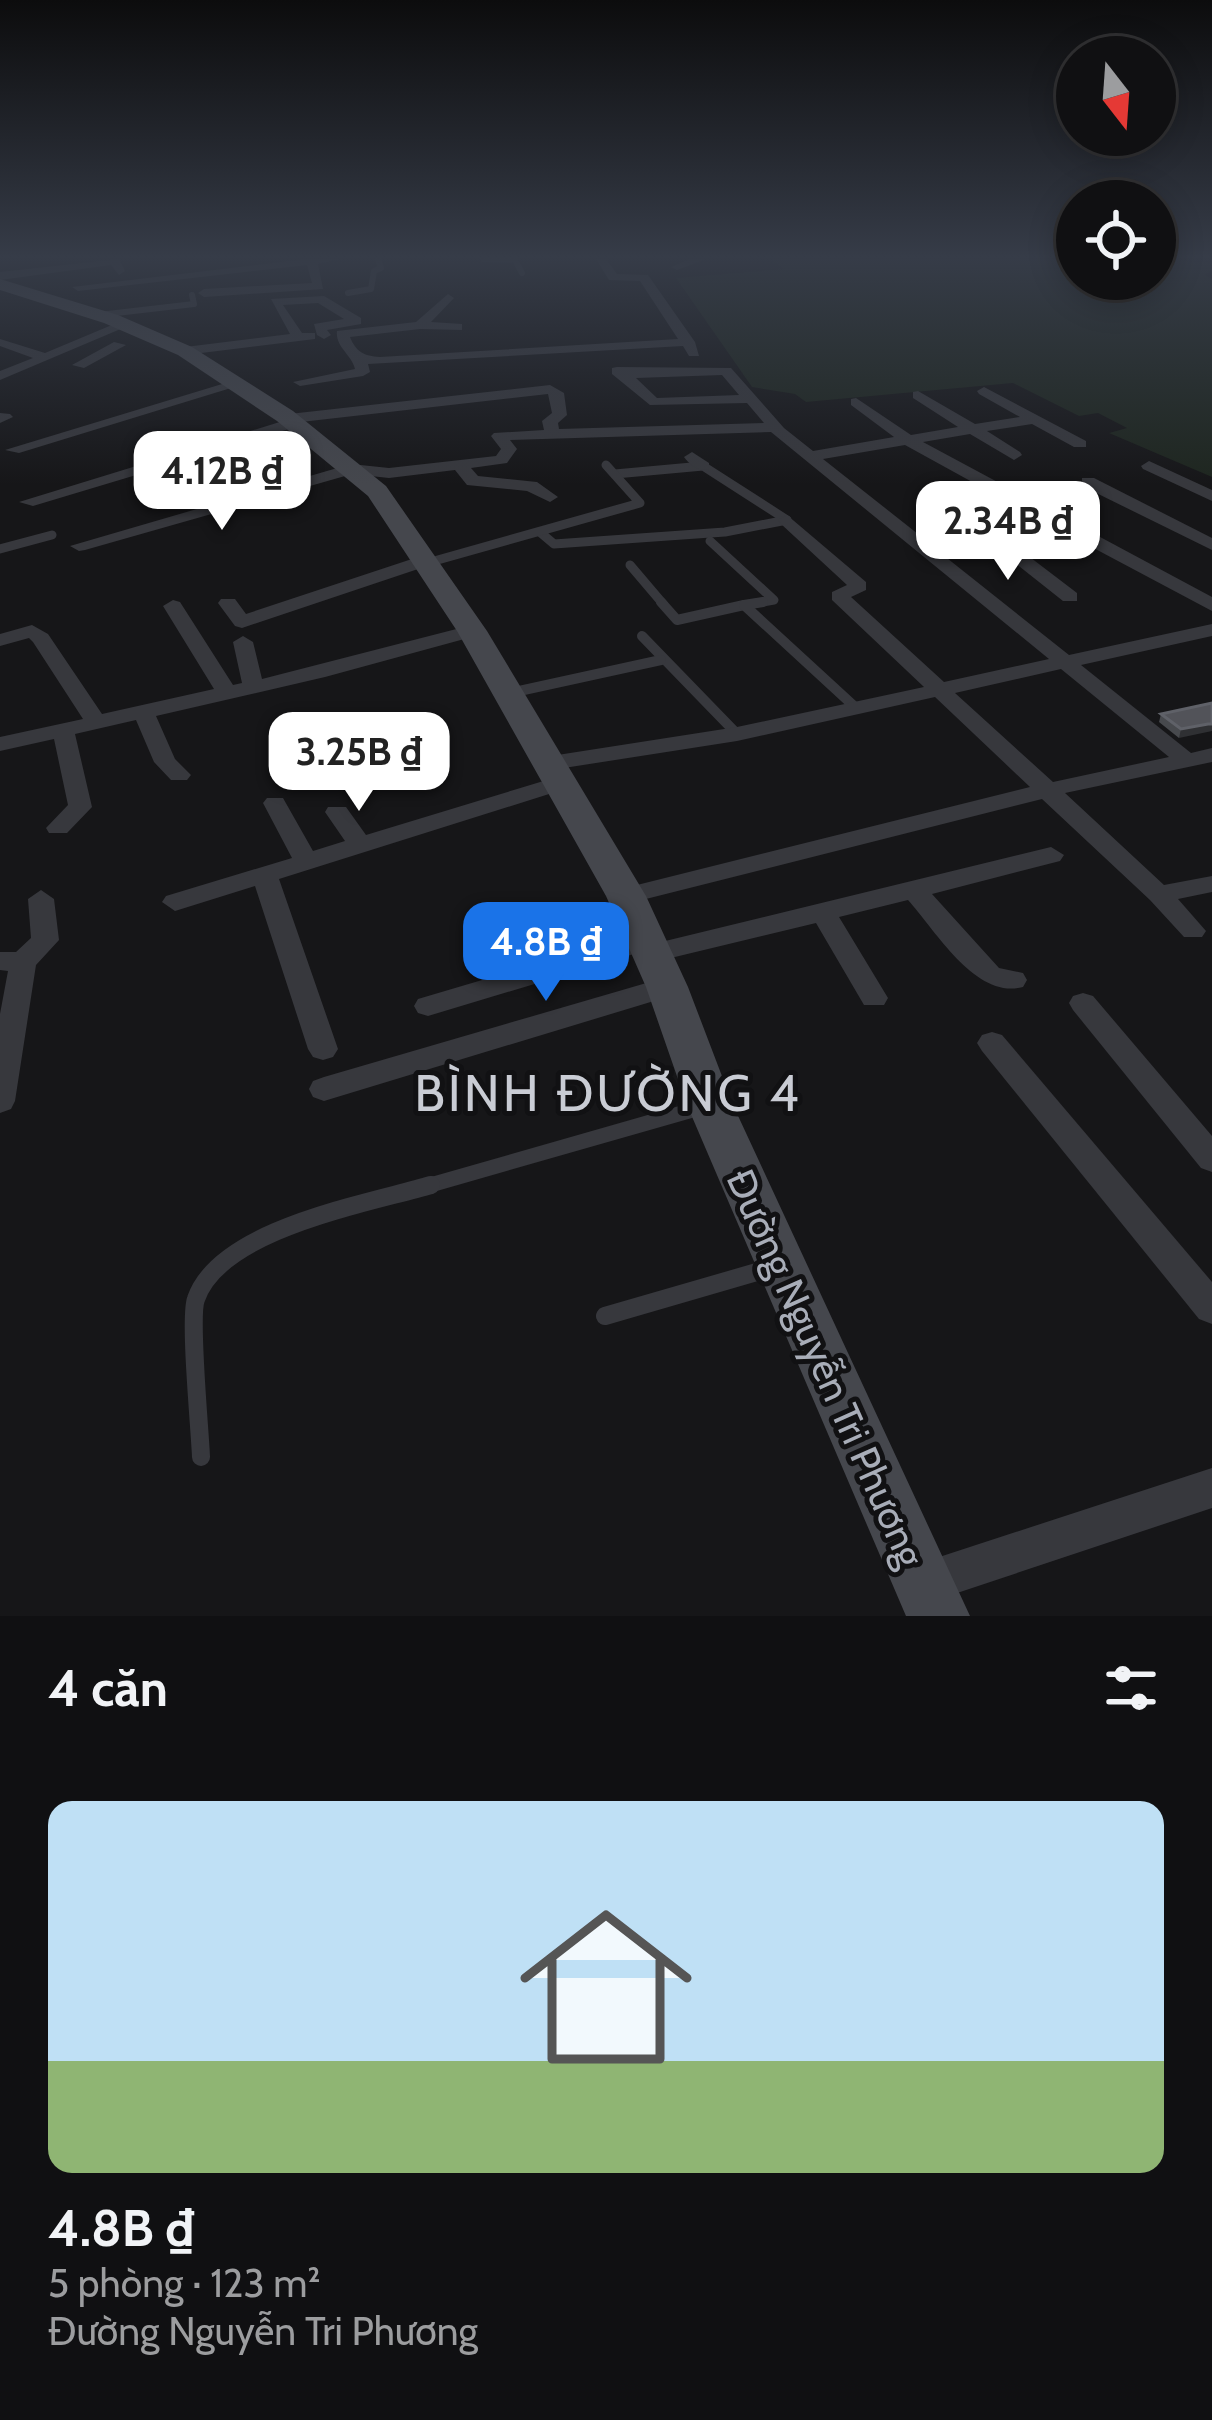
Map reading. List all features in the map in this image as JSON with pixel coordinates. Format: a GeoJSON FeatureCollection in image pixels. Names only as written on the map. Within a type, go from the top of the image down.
{"type":"FeatureCollection","features":[{"type":"Feature","properties":{"kind":"main road","name":"Đường Nguyễn Tri Phương"},"geometry":{"type":"LineString","coordinates":[[150,334],[237,384],[294,408],[350,469],[377,490],[472,632],[626,896],[710,1105],[930,1600]]}},
{"type":"Feature","properties":{"kind":"street"},"geometry":{"type":"LineString","coordinates":[[5,370],[47,358],[82,334]]}},
{"type":"Feature","properties":{"kind":"street"},"geometry":{"type":"LineString","coordinates":[[79,365],[99,334]]}},
{"type":"Feature","properties":{"kind":"street"},"geometry":{"type":"LineString","coordinates":[[184,351],[335,334]]}},
{"type":"Feature","properties":{"kind":"street"},"geometry":{"type":"LineString","coordinates":[[27,502],[294,408],[363,372],[360,362],[347,351],[342,334]]}},
{"type":"Feature","properties":{"kind":"street"},"geometry":{"type":"LineString","coordinates":[[683,334],[705,371]]}},
{"type":"Feature","properties":{"kind":"street"},"geometry":{"type":"LineString","coordinates":[[2,341],[47,358]]}},
{"type":"Feature","properties":{"kind":"street"},"geometry":{"type":"LineString","coordinates":[[360,362],[688,342]]}},
{"type":"Feature","properties":{"kind":"street"},"geometry":{"type":"LineString","coordinates":[[607,347],[616,371],[626,374],[726,371],[775,427],[810,456],[1068,661],[1199,758]]}},
{"type":"Feature","properties":{"kind":"street"},"geometry":{"type":"LineString","coordinates":[[496,354],[504,370]]}},
{"type":"Feature","properties":{"kind":"street"},"geometry":{"type":"LineString","coordinates":[[448,357],[450,397]]}},
{"type":"Feature","properties":{"kind":"street"},"geometry":{"type":"LineString","coordinates":[[626,374],[642,398],[656,403],[750,399]]}},
{"type":"Feature","properties":{"kind":"street"},"geometry":{"type":"LineString","coordinates":[[13,450],[237,384]]}},
{"type":"Feature","properties":{"kind":"street"},"geometry":{"type":"LineString","coordinates":[[294,408],[555,390],[560,415],[550,421],[552,435]]}},
{"type":"Feature","properties":{"kind":"street"},"geometry":{"type":"LineString","coordinates":[[984,392],[1080,444]]}},
{"type":"Feature","properties":{"kind":"street"},"geometry":{"type":"LineString","coordinates":[[918,395],[1014,455]]}},
{"type":"Feature","properties":{"kind":"street"},"geometry":{"type":"LineString","coordinates":[[856,402],[908,440],[1212,604]]}},
{"type":"Feature","properties":{"kind":"street"},"geometry":{"type":"LineString","coordinates":[[810,456],[1033,419]]}},
{"type":"Feature","properties":{"kind":"street"},"geometry":{"type":"LineString","coordinates":[[79,546],[350,469],[389,473],[501,460],[509,449],[486,423]]}},
{"type":"Feature","properties":{"kind":"street"},"geometry":{"type":"LineString","coordinates":[[499,436],[775,427]]}},
{"type":"Feature","properties":{"kind":"street"},"geometry":{"type":"LineString","coordinates":[[460,465],[473,482],[531,486],[550,497]]}},
{"type":"Feature","properties":{"kind":"street"},"geometry":{"type":"LineString","coordinates":[[1150,466],[1212,496]]}},
{"type":"Feature","properties":{"kind":"street"},"geometry":{"type":"LineString","coordinates":[[1088,482],[1212,544]]}},
{"type":"Feature","properties":{"kind":"street"},"geometry":{"type":"LineString","coordinates":[[916,539],[1041,513]]}},
{"type":"Feature","properties":{"kind":"street"},"geometry":{"type":"LineString","coordinates":[[787,520],[860,586],[839,596],[1159,894],[1193,932]]}},
{"type":"Feature","properties":{"kind":"street"},"geometry":{"type":"LineString","coordinates":[[979,526],[1070,597]]}},
{"type":"Feature","properties":{"kind":"street"},"geometry":{"type":"LineString","coordinates":[[228,603],[242,622],[425,562]]}},
{"type":"Feature","properties":{"kind":"street"},"geometry":{"type":"LineString","coordinates":[[173,607],[227,693]]}},
{"type":"Feature","properties":{"kind":"street"},"geometry":{"type":"LineString","coordinates":[[0,640],[28,621],[96,722]]}},
{"type":"Feature","properties":{"kind":"street"},"geometry":{"type":"LineString","coordinates":[[175,902],[361,846],[555,773],[1212,630]]}},
{"type":"Feature","properties":{"kind":"street"},"geometry":{"type":"LineString","coordinates":[[0,744],[472,632]]}},
{"type":"Feature","properties":{"kind":"street"},"geometry":{"type":"LineString","coordinates":[[243,642],[254,687]]}},
{"type":"Feature","properties":{"kind":"street"},"geometry":{"type":"LineString","coordinates":[[143,712],[165,762],[178,775]]}},
{"type":"Feature","properties":{"kind":"street"},"geometry":{"type":"LineString","coordinates":[[58,828],[80,807],[63,730]]}},
{"type":"Feature","properties":{"kind":"street"},"geometry":{"type":"LineString","coordinates":[[626,896],[1044,790],[1199,758]]}},
{"type":"Feature","properties":{"kind":"street"},"geometry":{"type":"LineString","coordinates":[[275,803],[306,861]]}},
{"type":"Feature","properties":{"kind":"street"},"geometry":{"type":"LineString","coordinates":[[337,812],[361,846]]}},
{"type":"Feature","properties":{"kind":"street"},"geometry":{"type":"LineString","coordinates":[[428,1006],[654,961],[823,912],[1051,855]]}},
{"type":"Feature","properties":{"kind":"street"},"geometry":{"type":"LineString","coordinates":[[263,873],[323,1049]]}},
{"type":"Feature","properties":{"kind":"street"},"geometry":{"type":"LineString","coordinates":[[1159,894],[1212,884]]}},
{"type":"Feature","properties":{"kind":"street"},"geometry":{"type":"LineString","coordinates":[[914,890],[990,976],[1012,980]]}},
{"type":"Feature","properties":{"kind":"street"},"geometry":{"type":"LineString","coordinates":[[0,1101],[12,961],[45,940],[41,898]]}},
{"type":"Feature","properties":{"kind":"street"},"geometry":{"type":"LineString","coordinates":[[823,912],[874,998]]}},
{"type":"Feature","properties":{"kind":"street"},"geometry":{"type":"LineString","coordinates":[[324,1089],[654,961]]}},
{"type":"Feature","properties":{"kind":"street"},"geometry":{"type":"LineString","coordinates":[[1083,1003],[1212,1159]]}},
{"type":"Feature","properties":{"kind":"street"},"geometry":{"type":"LineString","coordinates":[[992,1043],[1212,1309]]}},
{"type":"Feature","properties":{"kind":"street"},"geometry":{"type":"LineString","coordinates":[[930,1600],[1212,1488]]}},
{"type":"Feature","properties":{"kind":"lane"},"geometry":{"type":"LineString","coordinates":[[615,474],[698,461],[787,520]]}},
{"type":"Feature","properties":{"kind":"lane"},"geometry":{"type":"LineString","coordinates":[[425,562],[640,503],[606,465]]}},
{"type":"Feature","properties":{"kind":"lane"},"geometry":{"type":"LineString","coordinates":[[541,533],[554,544],[725,532],[787,520]]}},
{"type":"Feature","properties":{"kind":"lane"},"geometry":{"type":"LineString","coordinates":[[0,548],[52,535]]}},
{"type":"Feature","properties":{"kind":"lane"},"geometry":{"type":"LineString","coordinates":[[630,565],[677,620],[774,600],[710,541]]}},
{"type":"Feature","properties":{"kind":"lane"},"geometry":{"type":"LineString","coordinates":[[745,605],[855,707]]}},
{"type":"Feature","properties":{"kind":"lane"},"geometry":{"type":"LineString","coordinates":[[642,636],[737,734]]}},
{"type":"Feature","properties":{"kind":"lane"},"geometry":{"type":"LineString","coordinates":[[509,693],[661,660]]}},
{"type":"Feature","properties":{"kind":"lane"},"geometry":{"type":"LineString","coordinates":[[201,1457],[195,1300],[224,1261],[268,1232],[710,1105]]}},
{"type":"Feature","properties":{"kind":"lane"},"geometry":{"type":"LineString","coordinates":[[605,1316],[781,1265]]}},
{"type":"Feature","properties":{"kind":"shaded area"},"geometry":{"type":"Polygon","coordinates":[[[715,334],[1212,334],[1212,477],[1109,433],[1127,428],[1098,413],[1079,416],[1013,383],[806,402],[795,394],[752,387],[715,334]]]}},
{"type":"Feature","properties":{"kind":"building"},"geometry":{"type":"Polygon","coordinates":[[[1212,703],[1212,724],[1181,729],[1161,714],[1212,703]]]}},
{"type":"Feature","properties":{"kind":"district","name":"BÌNH ĐƯỜNG 4"},"geometry":{"type":"Point","coordinates":[608,1093]}}]}
